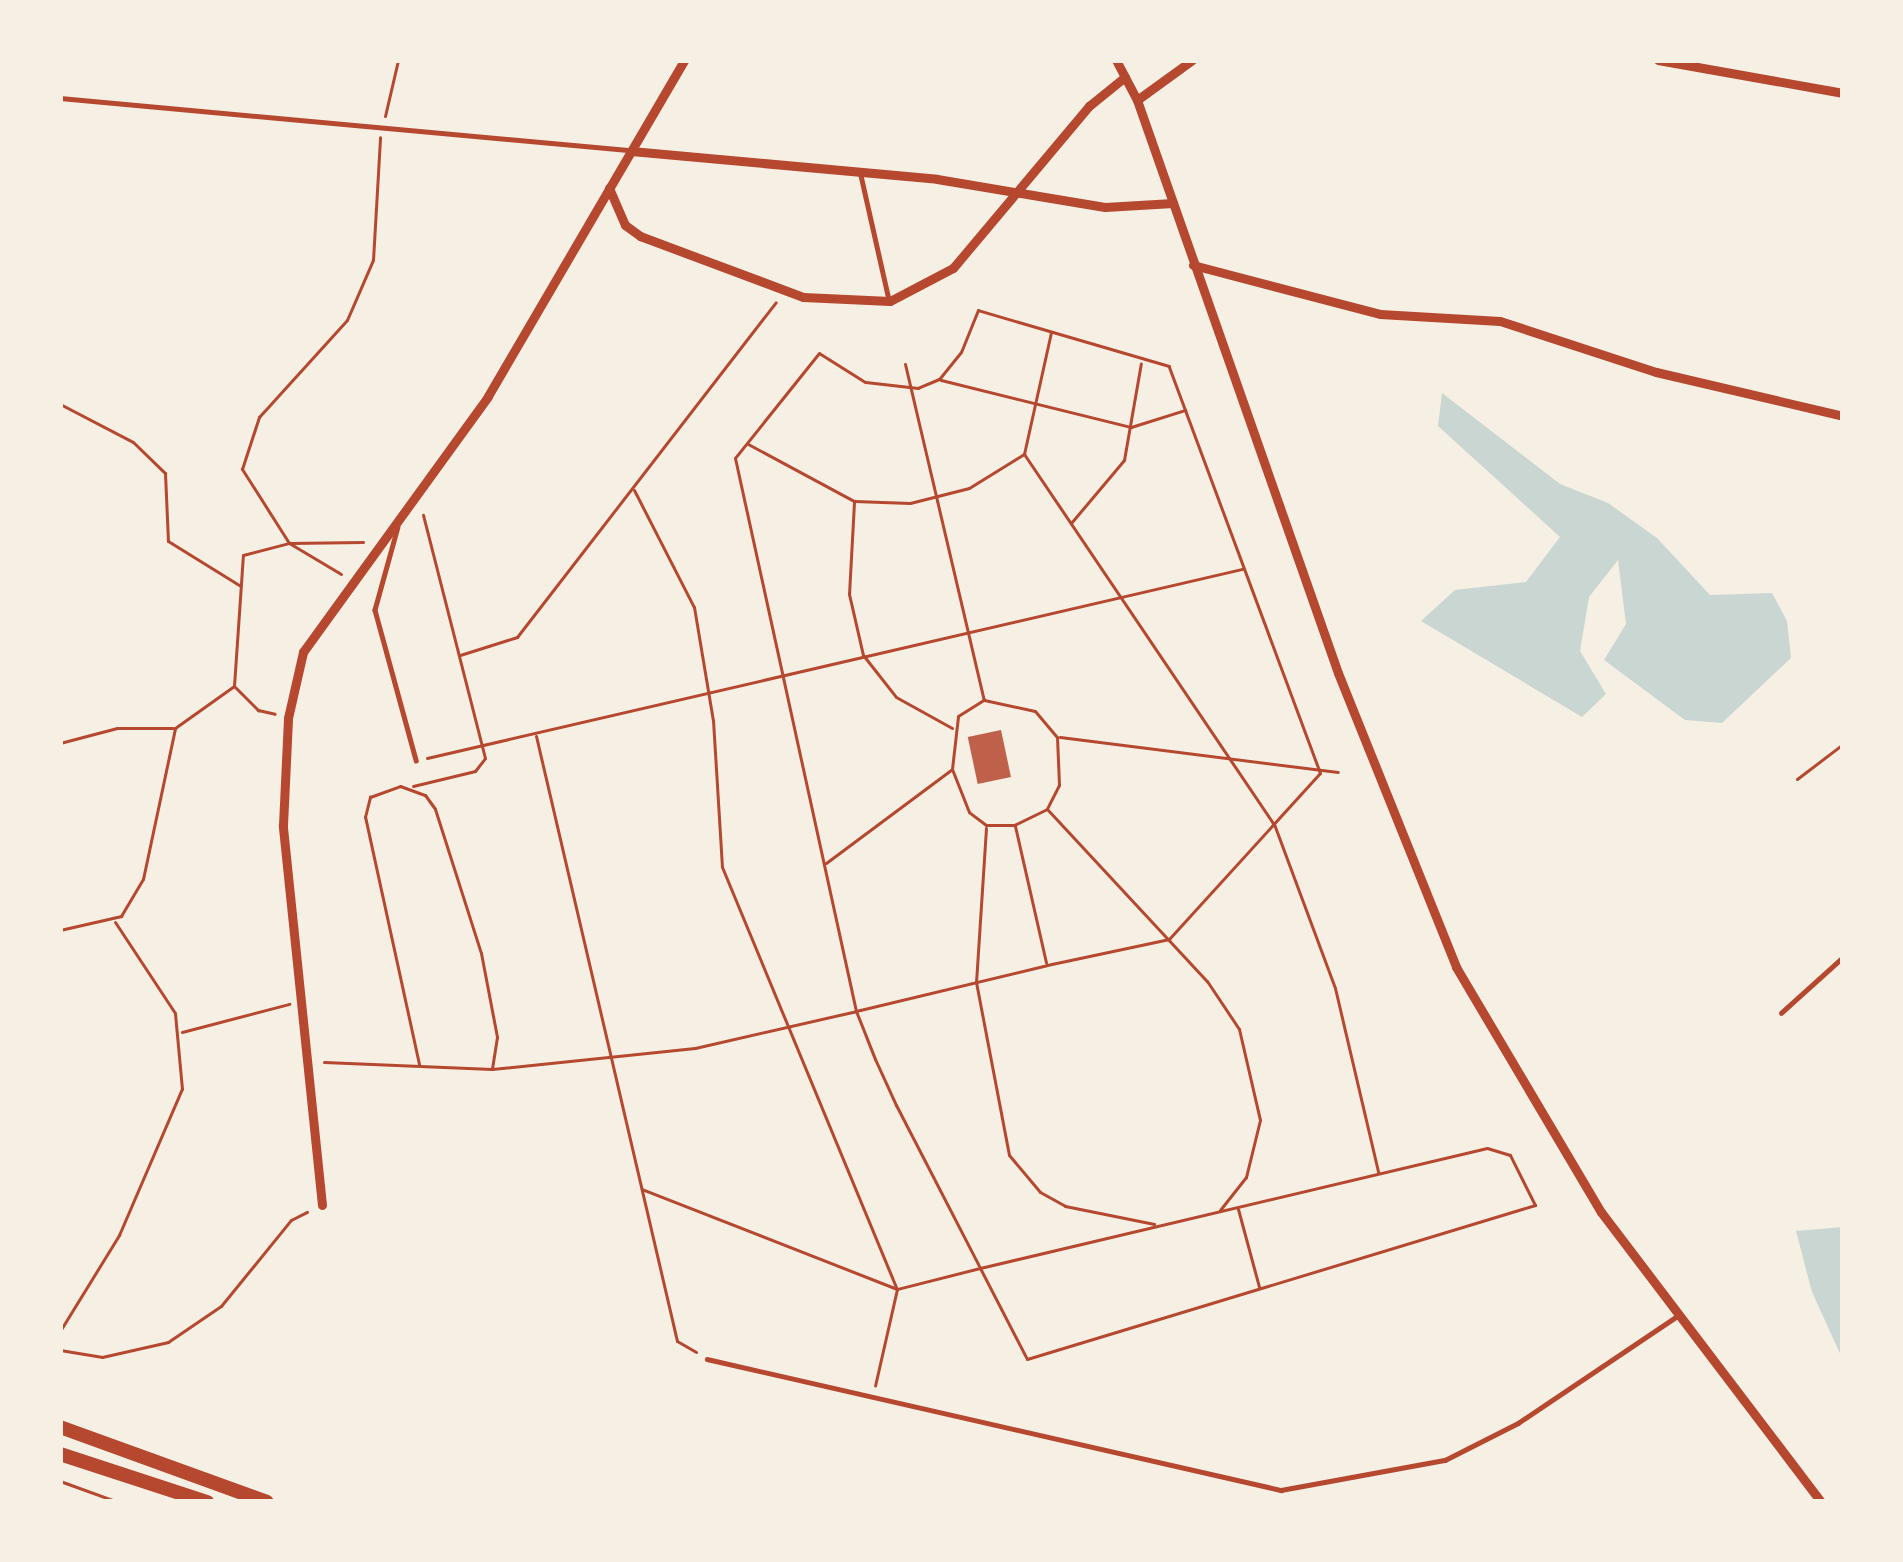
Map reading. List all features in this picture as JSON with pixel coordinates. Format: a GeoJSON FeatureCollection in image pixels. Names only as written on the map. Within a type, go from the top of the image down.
{"type":"FeatureCollection","features":[{"type":"Feature","properties":{"kind":"main road"},"geometry":{"type":"LineString","coordinates":[[60,1427],[267,1502]]}},
{"type":"Feature","properties":{"kind":"main road"},"geometry":{"type":"LineString","coordinates":[[60,1454],[207,1502]]}},
{"type":"Feature","properties":{"kind":"street"},"geometry":{"type":"LineString","coordinates":[[322,1205],[283,825],[289,718],[303,652],[350,579],[488,396],[684,60]]}},
{"type":"Feature","properties":{"kind":"street"},"geometry":{"type":"LineString","coordinates":[[1116,60],[1137,100],[1338,674],[1456,967],[1531,1104],[1677,1316],[1821,1502]]}},
{"type":"Feature","properties":{"kind":"street"},"geometry":{"type":"LineString","coordinates":[[1137,100],[1192,60]]}},
{"type":"Feature","properties":{"kind":"street"},"geometry":{"type":"LineString","coordinates":[[1658,60],[1843,93]]}},
{"type":"Feature","properties":{"kind":"street"},"geometry":{"type":"LineString","coordinates":[[609,188],[625,225],[640,236],[785,291],[822,300],[890,301],[952,268],[1024,191],[1090,106],[1126,77]]}},
{"type":"Feature","properties":{"kind":"street"},"geometry":{"type":"LineString","coordinates":[[631,151],[1024,191],[1105,208],[1173,203]]}},
{"type":"Feature","properties":{"kind":"street"},"geometry":{"type":"LineString","coordinates":[[1193,265],[1381,314],[1500,321],[1656,371],[1843,416]]}},
{"type":"Feature","properties":{"kind":"lane"},"geometry":{"type":"LineString","coordinates":[[60,98],[631,151]]}},
{"type":"Feature","properties":{"kind":"lane"},"geometry":{"type":"LineString","coordinates":[[860,172],[890,301]]}},
{"type":"Feature","properties":{"kind":"lane"},"geometry":{"type":"LineString","coordinates":[[402,510],[375,610],[416,760]]}},
{"type":"Feature","properties":{"kind":"lane"},"geometry":{"type":"LineString","coordinates":[[1780,1013],[1843,957]]}},
{"type":"Feature","properties":{"kind":"lane"},"geometry":{"type":"LineString","coordinates":[[707,1359],[1281,1490],[1445,1460],[1518,1423],[1677,1316]]}},
{"type":"Feature","properties":{"kind":"path"},"geometry":{"type":"LineString","coordinates":[[350,579],[289,543],[242,469],[259,417],[347,320],[374,260],[382,128],[398,60]]}},
{"type":"Feature","properties":{"kind":"path"},"geometry":{"type":"LineString","coordinates":[[460,655],[518,637],[785,291]]}},
{"type":"Feature","properties":{"kind":"path"},"geometry":{"type":"LineString","coordinates":[[642,1189],[897,1289],[980,1268],[1378,1174],[1498,1148],[1535,1205],[1027,1360],[980,1268],[856,1011],[735,467],[747,443],[819,353],[865,382],[911,389],[939,379],[961,352],[978,310],[1169,366],[1320,773]]}},
{"type":"Feature","properties":{"kind":"path"},"geometry":{"type":"LineString","coordinates":[[747,443],[854,501],[936,496],[987,480],[1024,454],[1052,330]]}},
{"type":"Feature","properties":{"kind":"path"},"geometry":{"type":"LineString","coordinates":[[1069,525],[1114,479],[1131,427],[1141,359]]}},
{"type":"Feature","properties":{"kind":"path"},"geometry":{"type":"LineString","coordinates":[[904,364],[983,700]]}},
{"type":"Feature","properties":{"kind":"path"},"geometry":{"type":"LineString","coordinates":[[939,379],[1131,427],[1184,410]]}},
{"type":"Feature","properties":{"kind":"path"},"geometry":{"type":"LineString","coordinates":[[60,404],[133,442],[165,473],[168,541],[239,585]]}},
{"type":"Feature","properties":{"kind":"path"},"geometry":{"type":"LineString","coordinates":[[1024,454],[1069,525],[1238,761],[1274,824],[1335,988],[1378,1174]]}},
{"type":"Feature","properties":{"kind":"path"},"geometry":{"type":"LineString","coordinates":[[634,490],[686,583],[708,690],[717,853],[897,1289],[872,1400]]}},
{"type":"Feature","properties":{"kind":"path"},"geometry":{"type":"LineString","coordinates":[[416,491],[485,758],[475,771],[381,790],[365,817],[420,1066]]}},
{"type":"Feature","properties":{"kind":"path"},"geometry":{"type":"LineString","coordinates":[[854,501],[849,594],[863,655],[896,697],[953,729]]}},
{"type":"Feature","properties":{"kind":"path"},"geometry":{"type":"LineString","coordinates":[[289,718],[258,710],[234,686],[243,554],[289,543],[377,542]]}},
{"type":"Feature","properties":{"kind":"path"},"geometry":{"type":"LineString","coordinates":[[416,760],[536,736],[708,690],[1244,568]]}},
{"type":"Feature","properties":{"kind":"path"},"geometry":{"type":"LineString","coordinates":[[60,742],[117,728],[175,728],[234,686]]}},
{"type":"Feature","properties":{"kind":"path"},"geometry":{"type":"LineString","coordinates":[[983,700],[1034,711],[1057,737],[1062,764],[1047,808],[1014,825],[986,825],[969,812],[952,770],[953,729],[968,706],[983,700]]}},
{"type":"Feature","properties":{"kind":"path"},"geometry":{"type":"LineString","coordinates":[[60,930],[114,921],[143,879],[175,728]]}},
{"type":"Feature","properties":{"kind":"path"},"geometry":{"type":"LineString","coordinates":[[536,736],[677,1341],[707,1359]]}},
{"type":"Feature","properties":{"kind":"path"},"geometry":{"type":"LineString","coordinates":[[1057,737],[1338,772]]}},
{"type":"Feature","properties":{"kind":"path"},"geometry":{"type":"LineString","coordinates":[[1797,779],[1843,744]]}},
{"type":"Feature","properties":{"kind":"path"},"geometry":{"type":"LineString","coordinates":[[825,864],[952,770]]}},
{"type":"Feature","properties":{"kind":"path"},"geometry":{"type":"LineString","coordinates":[[305,1061],[492,1069],[695,1048],[1169,938],[1320,773]]}},
{"type":"Feature","properties":{"kind":"path"},"geometry":{"type":"LineString","coordinates":[[412,787],[435,809],[481,953],[497,1037],[492,1069]]}},
{"type":"Feature","properties":{"kind":"path"},"geometry":{"type":"LineString","coordinates":[[1047,808],[1169,938],[1239,1029],[1256,1084],[1260,1120],[1250,1162],[1219,1212]]}},
{"type":"Feature","properties":{"kind":"path"},"geometry":{"type":"LineString","coordinates":[[986,825],[976,982],[994,1109],[1022,1176],[1065,1206],[1162,1225]]}},
{"type":"Feature","properties":{"kind":"path"},"geometry":{"type":"LineString","coordinates":[[1014,825],[1047,964]]}},
{"type":"Feature","properties":{"kind":"path"},"geometry":{"type":"LineString","coordinates":[[60,1331],[90,1293],[172,1125],[182,1089],[180,1033],[159,981],[114,921]]}},
{"type":"Feature","properties":{"kind":"path"},"geometry":{"type":"LineString","coordinates":[[180,1033],[302,1001]]}},
{"type":"Feature","properties":{"kind":"path"},"geometry":{"type":"LineString","coordinates":[[60,1350],[102,1357],[169,1342],[221,1306],[291,1220],[322,1205]]}},
{"type":"Feature","properties":{"kind":"path"},"geometry":{"type":"LineString","coordinates":[[1238,1207],[1260,1289]]}},
{"type":"Feature","properties":{"kind":"path"},"geometry":{"type":"LineString","coordinates":[[60,1481],[118,1502]]}},
{"type":"Feature","properties":{"kind":"shaded area"},"geometry":{"type":"Polygon","coordinates":[[[1442,393],[1560,484],[1608,503],[1657,538],[1710,595],[1772,593],[1787,621],[1791,658],[1722,723],[1685,720],[1604,660],[1626,624],[1618,560],[1589,597],[1580,651],[1606,694],[1582,717],[1421,621],[1455,590],[1526,582],[1560,537],[1438,426],[1442,393]]]}},
{"type":"Feature","properties":{"kind":"shaded area"},"geometry":{"type":"Polygon","coordinates":[[[1843,1227],[1843,1360],[1812,1292],[1796,1231],[1843,1227]]]}},
{"type":"Feature","properties":{"kind":"building"},"geometry":{"type":"Polygon","coordinates":[[[1001,730],[1011,777],[978,784],[968,737],[1001,730]]]}}]}
